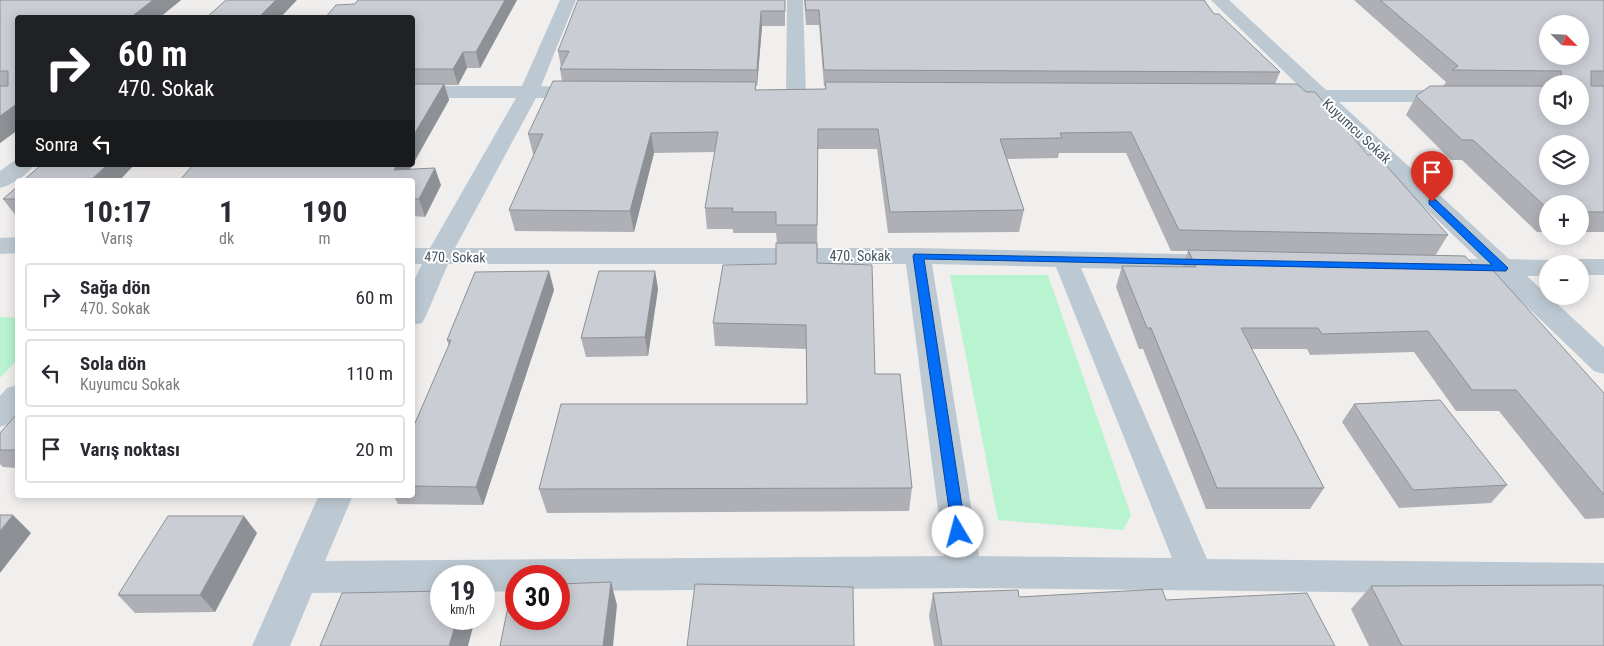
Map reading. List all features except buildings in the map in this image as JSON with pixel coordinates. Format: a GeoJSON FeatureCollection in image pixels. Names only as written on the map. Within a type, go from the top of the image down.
{"type":"FeatureCollection","features":[{"type":"Feature","properties":{"kind":"street"},"geometry":{"type":"LineString","coordinates":[[415,309],[438,257],[529,92],[568,0]]}},
{"type":"Feature","properties":{"kind":"street"},"geometry":{"type":"LineString","coordinates":[[795,0],[796,94]]}},
{"type":"Feature","properties":{"kind":"street","name":"Kuyumcu Sokak"},"geometry":{"type":"LineString","coordinates":[[1219,0],[1604,364]]}},
{"type":"Feature","properties":{"kind":"street"},"geometry":{"type":"LineString","coordinates":[[415,92],[598,92]]}},
{"type":"Feature","properties":{"kind":"street"},"geometry":{"type":"LineString","coordinates":[[1260,96],[1468,96]]}},
{"type":"Feature","properties":{"kind":"street"},"geometry":{"type":"LineString","coordinates":[[0,181],[20,167]]}},
{"type":"Feature","properties":{"kind":"street"},"geometry":{"type":"LineString","coordinates":[[0,246],[15,246]]}},
{"type":"Feature","properties":{"kind":"street","name":"470. Sokak"},"geometry":{"type":"LineString","coordinates":[[415,256],[918,256],[1244,263]]}},
{"type":"Feature","properties":{"kind":"street"},"geometry":{"type":"LineString","coordinates":[[918,256],[964,572]]}},
{"type":"Feature","properties":{"kind":"street"},"geometry":{"type":"LineString","coordinates":[[1066,259],[1196,574]]}},
{"type":"Feature","properties":{"kind":"street"},"geometry":{"type":"LineString","coordinates":[[1433,267],[1539,268]]}},
{"type":"Feature","properties":{"kind":"street"},"geometry":{"type":"LineString","coordinates":[[1589,267],[1604,267]]}},
{"type":"Feature","properties":{"kind":"street"},"geometry":{"type":"LineString","coordinates":[[0,415],[15,399]]}},
{"type":"Feature","properties":{"kind":"street"},"geometry":{"type":"LineString","coordinates":[[271,646],[335,498]]}},
{"type":"Feature","properties":{"kind":"street"},"geometry":{"type":"LineString","coordinates":[[300,577],[964,572],[1604,579]]}},
{"type":"Feature","properties":{"kind":"green space"},"geometry":{"type":"Polygon","coordinates":[[[950,275],[1048,275],[1131,515],[1123,530],[998,520],[950,275]]]}},
{"type":"Feature","properties":{"kind":"green space"},"geometry":{"type":"Polygon","coordinates":[[[0,317],[15,318],[15,362],[0,378],[0,317]]]}},
{"type":"Feature","properties":{"kind":"route"},"geometry":{"type":"LineString","coordinates":[[958,532],[918,256],[1502,268],[1432,202]]}}]}
